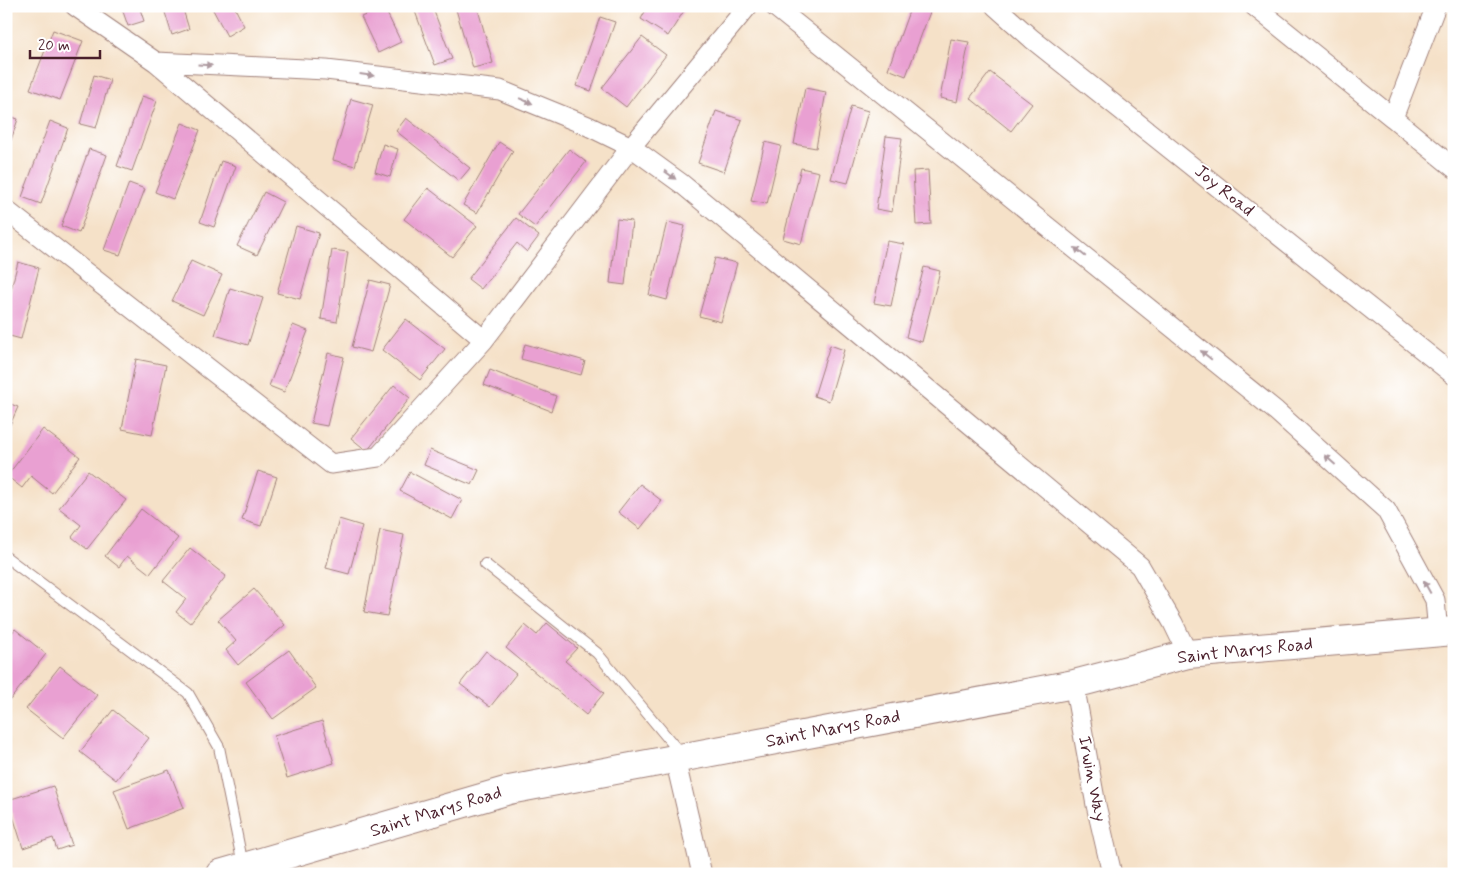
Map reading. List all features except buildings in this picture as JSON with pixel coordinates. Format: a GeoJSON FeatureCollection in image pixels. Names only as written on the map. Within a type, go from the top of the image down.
{"type":"FeatureCollection","features":[{"type":"Feature","properties":{"kind":"main road","name":"Saint Marys Road"},"geometry":{"type":"LineString","coordinates":[[232,870],[357,836],[508,790],[1074,684],[1188,654],[1446,632]]}},
{"type":"Feature","properties":{"kind":"street"},"geometry":{"type":"LineString","coordinates":[[74,6],[156,62],[484,340]]}},
{"type":"Feature","properties":{"kind":"street"},"geometry":{"type":"LineString","coordinates":[[6,210],[331,464],[378,457],[484,340],[631,148],[748,6]]}},
{"type":"Feature","properties":{"kind":"street"},"geometry":{"type":"LineString","coordinates":[[774,6],[1276,411],[1386,510],[1435,600],[1446,632]]}},
{"type":"Feature","properties":{"kind":"street","name":"Joy Road"},"geometry":{"type":"LineString","coordinates":[[995,6],[1040,45],[1454,375]]}},
{"type":"Feature","properties":{"kind":"street"},"geometry":{"type":"LineString","coordinates":[[1254,6],[1454,168]]}},
{"type":"Feature","properties":{"kind":"street"},"geometry":{"type":"LineString","coordinates":[[1393,118],[1436,6]]}},
{"type":"Feature","properties":{"kind":"street"},"geometry":{"type":"LineString","coordinates":[[156,62],[326,70],[500,90],[588,126],[631,148],[682,184],[1140,566],[1173,623],[1188,654]]}},
{"type":"Feature","properties":{"kind":"street","name":"Irwin Way"},"geometry":{"type":"LineString","coordinates":[[1074,684],[1096,804],[1112,874]]}},
{"type":"Feature","properties":{"kind":"street"},"geometry":{"type":"LineString","coordinates":[[679,758],[702,874]]}},
{"type":"Feature","properties":{"kind":"lane"},"geometry":{"type":"LineString","coordinates":[[6,556],[188,693],[219,747],[232,870]]}},
{"type":"Feature","properties":{"kind":"lane"},"geometry":{"type":"LineString","coordinates":[[485,564],[597,653],[679,758]]}}]}
